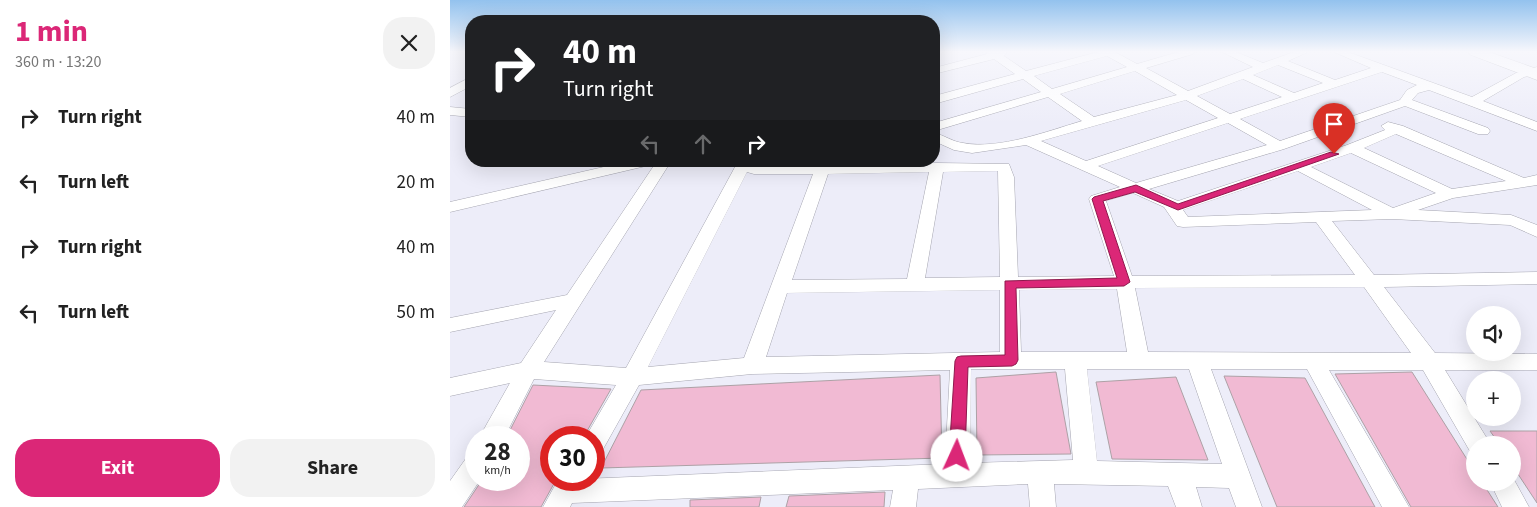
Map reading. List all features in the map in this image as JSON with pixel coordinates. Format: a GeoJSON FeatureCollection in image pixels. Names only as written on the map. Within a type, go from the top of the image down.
{"type":"FeatureCollection","features":[{"type":"Feature","properties":{"kind":"street"},"geometry":{"type":"LineString","coordinates":[[940,98],[1017,76]]}},
{"type":"Feature","properties":{"kind":"street"},"geometry":{"type":"LineString","coordinates":[[1026,76],[1052,92],[1092,122]]}},
{"type":"Feature","properties":{"kind":"street"},"geometry":{"type":"LineString","coordinates":[[940,125],[1108,76]]}},
{"type":"Feature","properties":{"kind":"street"},"geometry":{"type":"LineString","coordinates":[[1151,76],[1185,96],[1279,146]]}},
{"type":"Feature","properties":{"kind":"street"},"geometry":{"type":"LineString","coordinates":[[940,139],[960,147],[977,148],[1027,140],[1185,96],[1238,76]]}},
{"type":"Feature","properties":{"kind":"street"},"geometry":{"type":"LineString","coordinates":[[1246,76],[1295,98]]}},
{"type":"Feature","properties":{"kind":"street"},"geometry":{"type":"LineString","coordinates":[[1316,76],[1335,84]]}},
{"type":"Feature","properties":{"kind":"street"},"geometry":{"type":"LineString","coordinates":[[1085,166],[1295,98],[1335,84],[1351,76]]}},
{"type":"Feature","properties":{"kind":"street"},"geometry":{"type":"LineString","coordinates":[[1407,76],[1537,128]]}},
{"type":"Feature","properties":{"kind":"street"},"geometry":{"type":"LineString","coordinates":[[1473,102],[1519,76]]}},
{"type":"Feature","properties":{"kind":"street"},"geometry":{"type":"LineString","coordinates":[[450,79],[465,80]]}},
{"type":"Feature","properties":{"kind":"street"},"geometry":{"type":"LineString","coordinates":[[450,93],[465,84]]}},
{"type":"Feature","properties":{"kind":"street"},"geometry":{"type":"LineString","coordinates":[[1405,102],[1406,96],[1412,92],[1429,86]]}},
{"type":"Feature","properties":{"kind":"street"},"geometry":{"type":"LineString","coordinates":[[1139,360],[1124,282],[1097,199],[1279,146],[1405,102],[1483,131]]}},
{"type":"Feature","properties":{"kind":"street"},"geometry":{"type":"LineString","coordinates":[[450,111],[465,112]]}},
{"type":"Feature","properties":{"kind":"street"},"geometry":{"type":"LineString","coordinates":[[1365,116],[1530,181]]}},
{"type":"Feature","properties":{"kind":"street"},"geometry":{"type":"LineString","coordinates":[[1027,140],[1178,207],[1352,148],[1398,129]]}},
{"type":"Feature","properties":{"kind":"street"},"geometry":{"type":"LineString","coordinates":[[977,148],[1004,168],[1008,177],[1012,360]]}},
{"type":"Feature","properties":{"kind":"street"},"geometry":{"type":"LineString","coordinates":[[1352,148],[1450,194]]}},
{"type":"Feature","properties":{"kind":"street"},"geometry":{"type":"LineString","coordinates":[[1299,166],[1392,214],[1450,194],[1530,181]]}},
{"type":"Feature","properties":{"kind":"street"},"geometry":{"type":"LineString","coordinates":[[450,207],[626,167]]}},
{"type":"Feature","properties":{"kind":"street"},"geometry":{"type":"LineString","coordinates":[[498,426],[528,370],[660,167]]}},
{"type":"Feature","properties":{"kind":"street"},"geometry":{"type":"LineString","coordinates":[[604,426],[632,377],[737,167]]}},
{"type":"Feature","properties":{"kind":"street"},"geometry":{"type":"LineString","coordinates":[[746,167],[754,170],[936,167],[1004,168]]}},
{"type":"Feature","properties":{"kind":"street"},"geometry":{"type":"LineString","coordinates":[[915,285],[936,167]]}},
{"type":"Feature","properties":{"kind":"street"},"geometry":{"type":"LineString","coordinates":[[752,366],[822,169]]}},
{"type":"Feature","properties":{"kind":"street"},"geometry":{"type":"LineString","coordinates":[[1170,204],[1183,222],[1392,214],[1510,220],[1522,223],[1537,232]]}},
{"type":"Feature","properties":{"kind":"street"},"geometry":{"type":"LineString","coordinates":[[1321,218],[1428,360],[1474,436]]}},
{"type":"Feature","properties":{"kind":"street"},"geometry":{"type":"LineString","coordinates":[[780,287],[1537,278]]}},
{"type":"Feature","properties":{"kind":"street"},"geometry":{"type":"LineString","coordinates":[[450,326],[574,300]]}},
{"type":"Feature","properties":{"kind":"street"},"geometry":{"type":"LineString","coordinates":[[450,387],[528,370],[632,377],[752,366],[1012,360],[1428,360],[1537,362]]}},
{"type":"Feature","properties":{"kind":"street"},"geometry":{"type":"LineString","coordinates":[[1075,360],[1086,472]]}},
{"type":"Feature","properties":{"kind":"street"},"geometry":{"type":"LineString","coordinates":[[1197,360],[1249,507]]}},
{"type":"Feature","properties":{"kind":"street"},"geometry":{"type":"LineString","coordinates":[[1312,360],[1396,507]]}},
{"type":"Feature","properties":{"kind":"street"},"geometry":{"type":"LineString","coordinates":[[957,475],[961,361]]}},
{"type":"Feature","properties":{"kind":"street"},"geometry":{"type":"LineString","coordinates":[[565,493],[1040,472],[1237,476]]}},
{"type":"Feature","properties":{"kind":"street"},"geometry":{"type":"LineString","coordinates":[[1040,472],[1043,507]]}},
{"type":"Feature","properties":{"kind":"street"},"geometry":{"type":"LineString","coordinates":[[1176,475],[1183,486],[1190,507]]}},
{"type":"Feature","properties":{"kind":"street"},"geometry":{"type":"LineString","coordinates":[[904,507],[907,477]]}},
{"type":"Feature","properties":{"kind":"street"},"geometry":{"type":"LineString","coordinates":[[450,503],[465,481]]}},
{"type":"Feature","properties":{"kind":"street"},"geometry":{"type":"LineString","coordinates":[[1507,491],[1516,507]]}},
{"type":"Feature","properties":{"kind":"building"},"geometry":{"type":"Polygon","coordinates":[[[1056,372],[1071,454],[977,455],[976,378],[1056,372]]]}},
{"type":"Feature","properties":{"kind":"building"},"geometry":{"type":"Polygon","coordinates":[[[1412,372],[1466,458],[1466,491],[1488,491],[1498,507],[1411,507],[1335,374],[1412,372]]]}},
{"type":"Feature","properties":{"kind":"building"},"geometry":{"type":"Polygon","coordinates":[[[940,375],[942,458],[605,468],[605,460],[641,390],[940,375]]]}},
{"type":"Feature","properties":{"kind":"building"},"geometry":{"type":"Polygon","coordinates":[[[1224,376],[1305,378],[1375,507],[1277,507],[1224,376]]]}},
{"type":"Feature","properties":{"kind":"building"},"geometry":{"type":"Polygon","coordinates":[[[1176,377],[1208,460],[1112,459],[1096,382],[1176,377]]]}},
{"type":"Feature","properties":{"kind":"building"},"geometry":{"type":"Polygon","coordinates":[[[533,385],[611,389],[590,426],[540,426],[540,491],[550,491],[541,507],[464,507],[475,491],[530,491],[530,426],[512,426],[533,385]]]}},
{"type":"Feature","properties":{"kind":"building"},"geometry":{"type":"Polygon","coordinates":[[[1490,431],[1537,431],[1537,503],[1521,479],[1521,436],[1494,436],[1490,431]]]}},
{"type":"Feature","properties":{"kind":"building"},"geometry":{"type":"Polygon","coordinates":[[[885,492],[884,507],[786,507],[789,496],[885,492]]]}},
{"type":"Feature","properties":{"kind":"building"},"geometry":{"type":"Polygon","coordinates":[[[761,497],[759,507],[690,507],[690,500],[761,497]]]}},
{"type":"Feature","properties":{"kind":"route"},"geometry":{"type":"LineString","coordinates":[[957,456],[961,361],[1012,360],[1010,284],[1124,282],[1097,199],[1136,188],[1178,207],[1334,154]]}}]}
